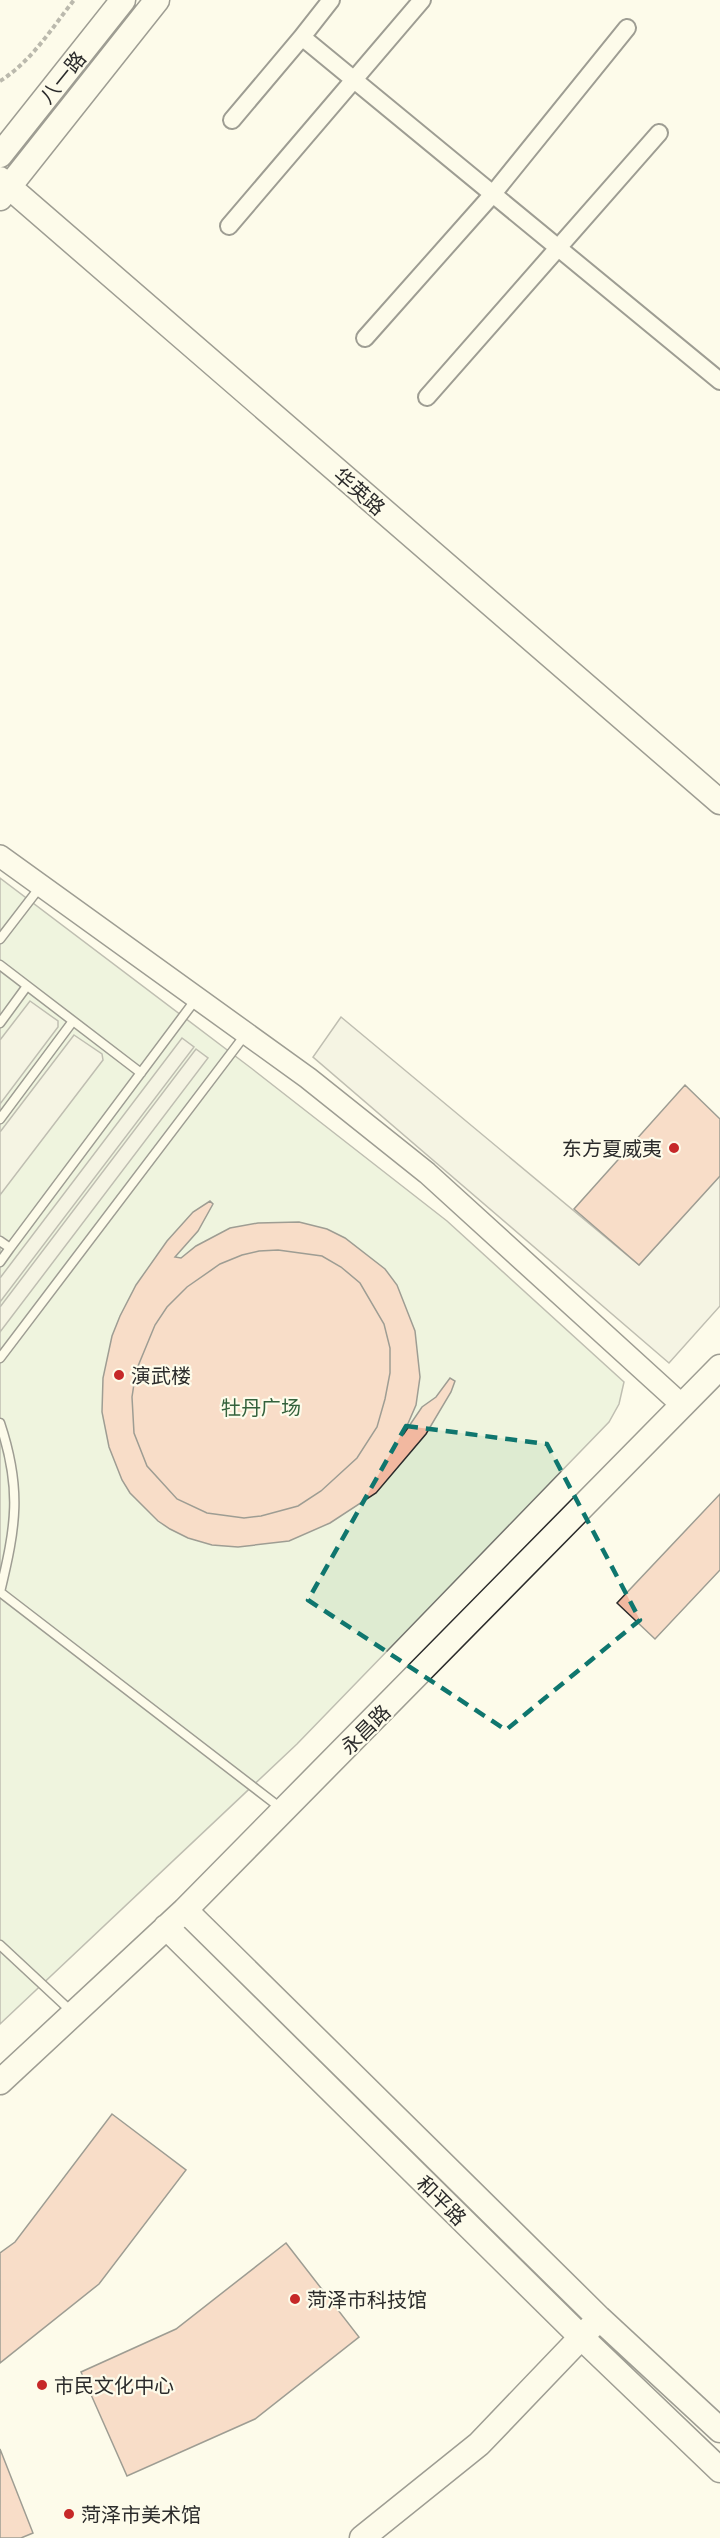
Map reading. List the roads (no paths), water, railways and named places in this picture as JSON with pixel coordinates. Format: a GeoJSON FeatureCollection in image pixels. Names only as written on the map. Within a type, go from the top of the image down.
{"type":"FeatureCollection","features":[{"type":"Feature","properties":{"kind":"main road","name":"八一路"},"geometry":{"type":"LineString","coordinates":[[0,155],[123,0]]}},
{"type":"Feature","properties":{"kind":"main road"},"geometry":{"type":"LineString","coordinates":[[0,198],[157,0]]}},
{"type":"Feature","properties":{"kind":"main road","name":"华英路"},"geometry":{"type":"LineString","coordinates":[[0,179],[720,802]]}},
{"type":"Feature","properties":{"kind":"main road","name":"永昌路"},"geometry":{"type":"LineString","coordinates":[[0,2082],[185,1910],[720,1367]]}},
{"type":"Feature","properties":{"kind":"main road","name":"和平路"},"geometry":{"type":"LineString","coordinates":[[185,1910],[599,2318],[720,2430]]}},
{"type":"Feature","properties":{"kind":"main road","name":"和平路"},"geometry":{"type":"LineString","coordinates":[[166,1928],[581,2337],[720,2470]]}},
{"type":"Feature","properties":{"kind":"main road"},"geometry":{"type":"LineString","coordinates":[[362,2538],[479,2445],[599,2318]]}},
{"type":"Feature","properties":{"kind":"street"},"geometry":{"type":"LineString","coordinates":[[232,120],[331,0]]}},
{"type":"Feature","properties":{"kind":"street"},"geometry":{"type":"LineString","coordinates":[[229,226],[422,0]]}},
{"type":"Feature","properties":{"kind":"street"},"geometry":{"type":"LineString","coordinates":[[365,338],[492,195],[627,28]]}},
{"type":"Feature","properties":{"kind":"street"},"geometry":{"type":"LineString","coordinates":[[302,37],[720,381]]}},
{"type":"Feature","properties":{"kind":"street"},"geometry":{"type":"LineString","coordinates":[[427,397],[659,133]]}},
{"type":"Feature","properties":{"kind":"street"},"geometry":{"type":"LineString","coordinates":[[0,856],[245,1035],[308,1078],[427,1173],[683,1406]]}},
{"type":"Feature","properties":{"kind":"lane"},"geometry":{"type":"LineString","coordinates":[[0,939],[40,887]]}},
{"type":"Feature","properties":{"kind":"lane"},"geometry":{"type":"LineString","coordinates":[[0,965],[141,1073]]}},
{"type":"Feature","properties":{"kind":"lane"},"geometry":{"type":"LineString","coordinates":[[0,1023],[27,986]]}},
{"type":"Feature","properties":{"kind":"lane"},"geometry":{"type":"LineString","coordinates":[[0,1262],[196,999]]}},
{"type":"Feature","properties":{"kind":"lane"},"geometry":{"type":"LineString","coordinates":[[0,1119],[73,1021]]}},
{"type":"Feature","properties":{"kind":"lane"},"geometry":{"type":"LineString","coordinates":[[0,1358],[245,1035]]}},
{"type":"Feature","properties":{"kind":"lane"},"geometry":{"type":"LineString","coordinates":[[0,1241],[10,1248]]}},
{"type":"Feature","properties":{"kind":"lane"},"geometry":{"type":"LineString","coordinates":[[0,1423],[8,1447],[16,1488],[14,1534],[0,1592],[284,1811]]}},
{"type":"Feature","properties":{"kind":"lane"},"geometry":{"type":"LineString","coordinates":[[0,1945],[74,2014]]}},
{"type":"Feature","properties":{"kind":"place","name":"东方夏威夷"},"geometry":{"type":"Point","coordinates":[674,1148]}},
{"type":"Feature","properties":{"kind":"place","name":"演武楼"},"geometry":{"type":"Point","coordinates":[119,1375]}},
{"type":"Feature","properties":{"kind":"place","name":"菏泽市科技馆"},"geometry":{"type":"Point","coordinates":[295,2299]}},
{"type":"Feature","properties":{"kind":"place","name":"市民文化中心"},"geometry":{"type":"Point","coordinates":[42,2385]}},
{"type":"Feature","properties":{"kind":"place","name":"菏泽市美术馆"},"geometry":{"type":"Point","coordinates":[69,2514]}},
{"type":"Feature","properties":{"kind":"park label","name":"牡丹广场"},"geometry":{"type":"Point","coordinates":[261,1407]}}]}
